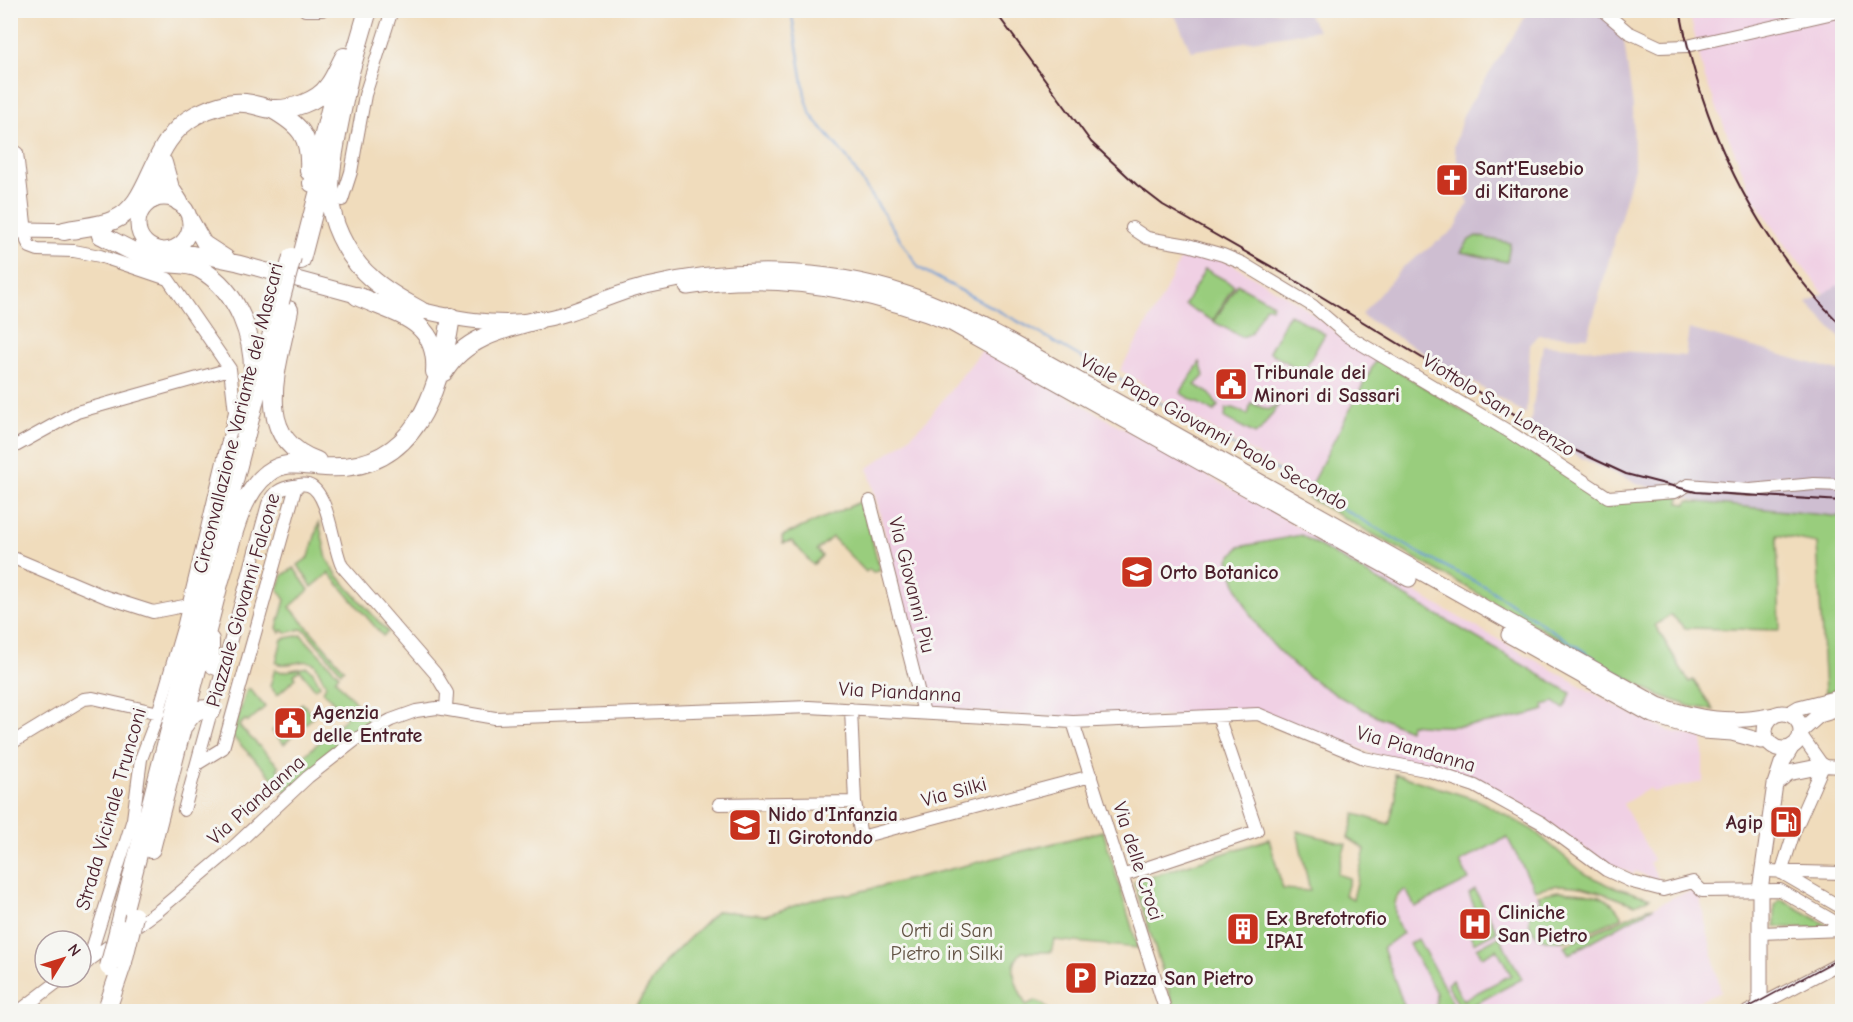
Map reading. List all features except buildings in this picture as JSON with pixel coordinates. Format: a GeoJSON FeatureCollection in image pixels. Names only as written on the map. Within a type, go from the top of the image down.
{"type":"FeatureCollection","features":[{"type":"Feature","properties":{"kind":"highway","name":"Circonvallazione Variante del Mascari"},"geometry":{"type":"LineString","coordinates":[[296,258],[308,202],[348,59],[364,11]]}},
{"type":"Feature","properties":{"kind":"highway","name":"Circonvallazione Variante del Mascari"},"geometry":{"type":"LineString","coordinates":[[148,835],[183,727],[220,582],[296,258],[348,59]]}},
{"type":"Feature","properties":{"kind":"highway"},"geometry":{"type":"LineString","coordinates":[[272,109],[297,106],[314,98],[329,86],[348,59]]}},
{"type":"Feature","properties":{"kind":"highway"},"geometry":{"type":"LineString","coordinates":[[348,59],[331,179],[331,207],[339,232],[353,258],[370,278],[421,310]]}},
{"type":"Feature","properties":{"kind":"highway"},"geometry":{"type":"LineString","coordinates":[[64,231],[115,220],[129,209],[142,193],[165,141],[178,126],[197,114],[220,106],[243,102],[272,109],[293,121],[303,134],[310,150],[308,202]]}},
{"type":"Feature","properties":{"kind":"highway"},"geometry":{"type":"LineString","coordinates":[[147,205],[163,157],[178,126]]}},
{"type":"Feature","properties":{"kind":"highway"},"geometry":{"type":"LineString","coordinates":[[163,157],[170,188],[184,209]]}},
{"type":"Feature","properties":{"kind":"highway"},"geometry":{"type":"LineString","coordinates":[[96,233],[156,262],[184,264],[200,269],[215,280],[236,306],[248,331],[254,359],[242,447]]}},
{"type":"Feature","properties":{"kind":"highway"},"geometry":{"type":"LineString","coordinates":[[357,296],[412,319],[425,333],[436,357],[433,392]]}},
{"type":"Feature","properties":{"kind":"highway","name":"Circonvallazione Variante del Mascari"},"geometry":{"type":"LineString","coordinates":[[148,835],[242,447],[285,304]]}},
{"type":"Feature","properties":{"kind":"highway"},"geometry":{"type":"LineString","coordinates":[[285,304],[273,396],[274,419],[282,437],[295,451],[336,466]]}},
{"type":"Feature","properties":{"kind":"highway"},"geometry":{"type":"LineString","coordinates":[[433,392],[443,366],[451,317]]}},
{"type":"Feature","properties":{"kind":"highway"},"geometry":{"type":"LineString","coordinates":[[220,582],[250,493],[262,477],[279,466],[336,466],[364,463],[394,448],[415,429],[449,363],[464,349],[489,335],[538,320]]}},
{"type":"Feature","properties":{"kind":"highway"},"geometry":{"type":"LineString","coordinates":[[210,622],[210,657],[221,671]]}},
{"type":"Feature","properties":{"kind":"highway"},"geometry":{"type":"LineString","coordinates":[[183,727],[194,711],[201,708],[212,710]]}},
{"type":"Feature","properties":{"kind":"highway"},"geometry":{"type":"LineString","coordinates":[[96,1011],[134,916],[148,835]]}},
{"type":"Feature","properties":{"kind":"highway"},"geometry":{"type":"LineString","coordinates":[[111,1011],[119,928],[148,835]]}},
{"type":"Feature","properties":{"kind":"highway"},"geometry":{"type":"LineString","coordinates":[[106,1011],[116,964]]}},
{"type":"Feature","properties":{"kind":"main road"},"geometry":{"type":"LineString","coordinates":[[18,231],[96,233],[126,237],[158,249],[171,249],[185,239],[190,228],[184,209],[164,197],[147,205],[116,226],[96,233]]}},
{"type":"Feature","properties":{"kind":"main road"},"geometry":{"type":"LineString","coordinates":[[146,243],[138,225],[147,205]]}},
{"type":"Feature","properties":{"kind":"main road","name":"Viale Papa Giovanni Paolo Secondo"},"geometry":{"type":"LineString","coordinates":[[184,209],[204,243],[238,263]]}},
{"type":"Feature","properties":{"kind":"main road","name":"Viale Papa Giovanni Paolo Secondo"},"geometry":{"type":"LineString","coordinates":[[171,249],[238,263],[357,296],[451,317],[490,322],[538,320],[610,299],[643,286],[705,275],[791,272],[848,280],[906,293],[956,314],[1007,340],[1658,705],[1703,719],[1751,720],[1781,715],[1842,697]]}},
{"type":"Feature","properties":{"kind":"main road","name":"Viale Papa Giovanni Paolo Secondo"},"geometry":{"type":"LineString","coordinates":[[610,299],[694,286],[750,282],[798,284],[845,290],[903,304],[951,323],[1037,369],[1652,715],[1703,731],[1732,733],[1768,746]]}},
{"type":"Feature","properties":{"kind":"main road"},"geometry":{"type":"LineString","coordinates":[[1756,1009],[1761,933],[1760,890],[1775,784],[1782,763],[1819,715],[1842,708]]}},
{"type":"Feature","properties":{"kind":"main road"},"geometry":{"type":"LineString","coordinates":[[1775,784],[1766,724],[1781,715],[1798,720],[1801,738]]}},
{"type":"Feature","properties":{"kind":"main road"},"geometry":{"type":"LineString","coordinates":[[1768,746],[1779,750],[1801,738]]}},
{"type":"Feature","properties":{"kind":"main road"},"geometry":{"type":"LineString","coordinates":[[1775,784],[1788,773],[1819,761]]}},
{"type":"Feature","properties":{"kind":"street"},"geometry":{"type":"LineString","coordinates":[[305,10],[322,10]]}},
{"type":"Feature","properties":{"kind":"street"},"geometry":{"type":"LineString","coordinates":[[342,200],[351,172],[365,95],[392,10]]}},
{"type":"Feature","properties":{"kind":"street"},"geometry":{"type":"LineString","coordinates":[[1602,10],[1628,32],[1660,47],[1687,46],[1793,16],[1842,11]]}},
{"type":"Feature","properties":{"kind":"street"},"geometry":{"type":"LineString","coordinates":[[10,149],[17,153],[18,231]]}},
{"type":"Feature","properties":{"kind":"street","name":"Viottolo San Lorenzo"},"geometry":{"type":"LineString","coordinates":[[1132,228],[1147,238],[1215,252],[1242,263],[1313,306],[1348,336],[1508,431],[1608,497],[1675,492],[1688,485],[1750,490],[1814,484],[1842,485]]}},
{"type":"Feature","properties":{"kind":"street","name":"Strada Vicinale Trunconi"},"geometry":{"type":"LineString","coordinates":[[18,231],[30,247],[38,250],[74,251],[100,256],[168,279],[230,369],[235,412],[189,605],[159,713],[141,759],[133,819],[93,937]]}},
{"type":"Feature","properties":{"kind":"street"},"geometry":{"type":"LineString","coordinates":[[10,448],[77,412],[230,369]]}},
{"type":"Feature","properties":{"kind":"street"},"geometry":{"type":"LineString","coordinates":[[301,485],[323,520],[330,559],[337,571],[430,677],[443,697],[443,709]]}},
{"type":"Feature","properties":{"kind":"street","name":"Piazzale Giovanni Falcone"},"geometry":{"type":"LineString","coordinates":[[184,810],[268,504],[282,488],[301,485],[223,748],[197,764]]}},
{"type":"Feature","properties":{"kind":"street","name":"Via Giovanni Piu"},"geometry":{"type":"LineString","coordinates":[[870,501],[924,713]]}},
{"type":"Feature","properties":{"kind":"street"},"geometry":{"type":"LineString","coordinates":[[16,559],[106,597],[153,612],[189,605]]}},
{"type":"Feature","properties":{"kind":"street"},"geometry":{"type":"LineString","coordinates":[[10,744],[84,699],[93,698],[159,713]]}},
{"type":"Feature","properties":{"kind":"street","name":"Via Piandanna"},"geometry":{"type":"LineString","coordinates":[[93,958],[158,911],[227,853],[308,777],[358,738],[416,711],[443,709],[495,718],[809,707],[1073,722],[1258,714],[1365,758],[1430,771],[1475,786],[1542,823],[1606,870],[1632,882],[1662,890],[1694,882],[1702,891],[1760,890]]}},
{"type":"Feature","properties":{"kind":"street","name":"Via Silki"},"geometry":{"type":"LineString","coordinates":[[851,709],[855,802],[861,837],[1091,776]]}},
{"type":"Feature","properties":{"kind":"street"},"geometry":{"type":"LineString","coordinates":[[1122,876],[1257,831],[1218,716]]}},
{"type":"Feature","properties":{"kind":"street","name":"Via delle Croci"},"geometry":{"type":"LineString","coordinates":[[1073,722],[1166,1011]]}},
{"type":"Feature","properties":{"kind":"street"},"geometry":{"type":"LineString","coordinates":[[1801,738],[1819,761],[1842,767]]}},
{"type":"Feature","properties":{"kind":"street"},"geometry":{"type":"LineString","coordinates":[[1781,873],[1819,761]]}},
{"type":"Feature","properties":{"kind":"street"},"geometry":{"type":"LineString","coordinates":[[719,804],[855,802]]}},
{"type":"Feature","properties":{"kind":"street"},"geometry":{"type":"LineString","coordinates":[[1762,871],[1842,873]]}},
{"type":"Feature","properties":{"kind":"street"},"geometry":{"type":"LineString","coordinates":[[1781,873],[1842,908]]}},
{"type":"Feature","properties":{"kind":"street"},"geometry":{"type":"LineString","coordinates":[[1760,890],[1780,890],[1842,928]]}},
{"type":"Feature","properties":{"kind":"street"},"geometry":{"type":"LineString","coordinates":[[1761,933],[1842,928]]}},
{"type":"Feature","properties":{"kind":"street"},"geometry":{"type":"LineString","coordinates":[[1756,1009],[1842,962]]}},
{"type":"Feature","properties":{"kind":"street"},"geometry":{"type":"LineString","coordinates":[[18,1011],[48,989]]}},
{"type":"Feature","properties":{"kind":"shaded area"},"geometry":{"type":"Polygon","coordinates":[[[1173,11],[1306,11],[1318,30],[1191,51],[1173,11]]]}},
{"type":"Feature","properties":{"kind":"shaded area"},"geometry":{"type":"Polygon","coordinates":[[[1529,11],[1597,11],[1623,34],[1633,107],[1634,168],[1588,337],[1538,335],[1530,345],[1526,414],[1361,315],[1403,267],[1455,229],[1468,203],[1454,147],[1463,115],[1529,11]]]}},
{"type":"Feature","properties":{"kind":"shaded area"},"geometry":{"type":"Polygon","coordinates":[[[1689,11],[1842,11],[1842,291],[1838,286],[1824,294],[1780,238],[1751,193],[1704,76],[1689,11]]]}},
{"type":"Feature","properties":{"kind":"shaded area"},"geometry":{"type":"Polygon","coordinates":[[[1189,249],[1230,263],[1300,304],[1333,330],[1377,358],[1310,486],[1147,391],[1148,387],[1120,370],[1162,298],[1182,255],[1189,249]]]}},
{"type":"Feature","properties":{"kind":"shaded area"},"geometry":{"type":"Polygon","coordinates":[[[1838,285],[1842,291],[1842,340],[1807,303],[1838,285]]]}},
{"type":"Feature","properties":{"kind":"shaded area"},"geometry":{"type":"Polygon","coordinates":[[[1689,329],[1842,372],[1842,517],[1702,502],[1639,484],[1595,465],[1529,430],[1543,345],[1685,356],[1689,329]]]}},
{"type":"Feature","properties":{"kind":"shaded area","name":"Orto Botanico"},"geometry":{"type":"Polygon","coordinates":[[[983,349],[1627,712],[1670,731],[1703,738],[1703,782],[1653,792],[1650,788],[1623,804],[1654,860],[1649,863],[1661,883],[1635,871],[1634,875],[1601,860],[1502,792],[1442,768],[1376,755],[1331,737],[1255,714],[1078,718],[929,709],[868,468],[903,443],[926,421],[983,349]]]}},
{"type":"Feature","properties":{"kind":"shaded area","name":"Cliniche San Pietro"},"geometry":{"type":"Polygon","coordinates":[[[1507,837],[1569,954],[1678,895],[1698,890],[1721,992],[1673,1011],[1406,1011],[1383,947],[1403,933],[1396,921],[1395,907],[1400,894],[1403,890],[1507,837]]]}},
{"type":"Feature","properties":{"kind":"green space"},"geometry":{"type":"Polygon","coordinates":[[[1476,236],[1510,243],[1507,262],[1461,252],[1469,240],[1476,236]]]}},
{"type":"Feature","properties":{"kind":"green space"},"geometry":{"type":"Polygon","coordinates":[[[1205,269],[1234,285],[1213,321],[1185,305],[1205,269]]]}},
{"type":"Feature","properties":{"kind":"green space"},"geometry":{"type":"Polygon","coordinates":[[[1237,284],[1273,304],[1271,308],[1266,306],[1250,334],[1242,337],[1214,322],[1237,284]]]}},
{"type":"Feature","properties":{"kind":"green space"},"geometry":{"type":"Polygon","coordinates":[[[1289,314],[1325,334],[1303,372],[1269,352],[1289,314]]]}},
{"type":"Feature","properties":{"kind":"green space"},"geometry":{"type":"Polygon","coordinates":[[[1377,358],[1607,500],[1680,496],[1679,503],[1687,504],[1688,501],[1842,517],[1842,689],[1825,693],[1817,543],[1777,535],[1780,630],[1685,628],[1671,615],[1655,625],[1689,682],[1693,680],[1714,710],[1689,706],[1656,694],[1305,496],[1377,358]]]}},
{"type":"Feature","properties":{"kind":"green space"},"geometry":{"type":"Polygon","coordinates":[[[1200,362],[1204,376],[1195,385],[1210,394],[1218,406],[1214,412],[1180,393],[1200,362]]]}},
{"type":"Feature","properties":{"kind":"green space"},"geometry":{"type":"Polygon","coordinates":[[[1251,403],[1268,410],[1279,404],[1260,431],[1255,434],[1225,418],[1226,409],[1234,408],[1248,415],[1251,403]]]}},
{"type":"Feature","properties":{"kind":"green space"},"geometry":{"type":"Polygon","coordinates":[[[862,501],[880,571],[873,572],[869,569],[866,572],[832,537],[817,550],[822,556],[813,565],[792,541],[783,543],[782,536],[862,501]]]}},
{"type":"Feature","properties":{"kind":"green space"},"geometry":{"type":"Polygon","coordinates":[[[319,522],[327,559],[337,575],[388,632],[383,636],[329,573],[312,587],[298,565],[309,557],[319,522]]]}},
{"type":"Feature","properties":{"kind":"green space"},"geometry":{"type":"Polygon","coordinates":[[[1301,535],[1571,693],[1564,709],[1554,702],[1543,705],[1545,710],[1510,719],[1462,726],[1410,724],[1409,730],[1321,686],[1273,645],[1254,620],[1239,591],[1229,559],[1239,547],[1301,535]]]}},
{"type":"Feature","properties":{"kind":"green space"},"geometry":{"type":"Polygon","coordinates":[[[294,568],[309,590],[290,607],[344,669],[341,672],[306,631],[301,629],[287,633],[282,630],[280,633],[277,628],[285,600],[278,589],[283,575],[294,568]]]}},
{"type":"Feature","properties":{"kind":"green space"},"geometry":{"type":"Polygon","coordinates":[[[301,635],[339,675],[335,679],[373,723],[287,793],[232,736],[247,689],[250,689],[265,707],[248,722],[245,720],[239,726],[279,766],[277,769],[283,775],[347,717],[323,691],[326,685],[315,664],[311,662],[276,663],[282,639],[301,635]]]}},
{"type":"Feature","properties":{"kind":"green space"},"geometry":{"type":"Polygon","coordinates":[[[307,667],[313,672],[320,685],[315,689],[300,670],[294,675],[296,678],[277,695],[270,686],[275,669],[282,672],[307,667]]]}},
{"type":"Feature","properties":{"kind":"green space"},"geometry":{"type":"Polygon","coordinates":[[[302,703],[314,716],[284,744],[272,731],[302,703]]]}},
{"type":"Feature","properties":{"kind":"green space"},"geometry":{"type":"Polygon","coordinates":[[[1395,774],[1478,800],[1533,830],[1585,874],[1611,886],[1650,898],[1635,905],[1574,886],[1548,886],[1535,890],[1507,837],[1460,862],[1469,880],[1415,907],[1406,890],[1397,897],[1395,909],[1397,922],[1403,933],[1383,948],[1406,1011],[1175,1011],[1134,882],[1269,839],[1283,889],[1310,891],[1297,831],[1346,844],[1337,874],[1350,878],[1345,895],[1353,899],[1365,849],[1348,838],[1355,814],[1389,824],[1396,799],[1395,774]]]}},
{"type":"Feature","properties":{"kind":"green space","name":"Orti di San Pietro in Silki"},"geometry":{"type":"Polygon","coordinates":[[[1103,831],[1138,948],[1054,940],[1051,952],[1022,952],[1014,964],[1014,971],[1026,1005],[1035,1001],[1043,1004],[1049,1011],[632,1012],[665,962],[717,911],[765,915],[819,898],[854,893],[1103,831]]]}},
{"type":"Feature","properties":{"kind":"green space"},"geometry":{"type":"Polygon","coordinates":[[[1475,890],[1497,931],[1474,943],[1467,928],[1480,921],[1469,894],[1475,890]]]}},
{"type":"Feature","properties":{"kind":"green space"},"geometry":{"type":"Polygon","coordinates":[[[1558,891],[1603,897],[1616,908],[1622,917],[1572,938],[1559,941],[1547,940],[1537,935],[1530,925],[1529,918],[1533,908],[1540,900],[1538,895],[1558,891]]]}},
{"type":"Feature","properties":{"kind":"green space"},"geometry":{"type":"Polygon","coordinates":[[[1779,900],[1783,900],[1834,929],[1775,927],[1775,905],[1779,900]]]}},
{"type":"Feature","properties":{"kind":"green space"},"geometry":{"type":"Polygon","coordinates":[[[1654,907],[1569,954],[1564,946],[1648,908],[1654,907]]]}},
{"type":"Feature","properties":{"kind":"green space"},"geometry":{"type":"Polygon","coordinates":[[[1499,936],[1522,979],[1462,1011],[1447,984],[1452,980],[1463,1000],[1511,975],[1497,949],[1482,957],[1477,948],[1499,936]]]}},
{"type":"Feature","properties":{"kind":"green space"},"geometry":{"type":"Polygon","coordinates":[[[1418,939],[1457,1011],[1435,1011],[1436,993],[1409,944],[1418,939]]]}},
{"type":"Feature","properties":{"kind":"waterway"},"geometry":{"type":"LineString","coordinates":[[791,10],[805,95],[811,115],[847,158],[919,268],[1034,330],[1421,554],[1486,587],[1628,680]]}},
{"type":"Feature","properties":{"kind":"tram line"},"geometry":{"type":"LineString","coordinates":[[1740,1012],[1842,957]]}},
{"type":"Feature","properties":{"kind":"railway"},"geometry":{"type":"LineString","coordinates":[[994,10],[1091,142],[1137,185],[1163,205],[1286,275],[1570,448],[1626,474],[1696,492],[1842,501]]}},
{"type":"Feature","properties":{"kind":"railway"},"geometry":{"type":"LineString","coordinates":[[1680,10],[1703,98],[1718,140],[1737,181],[1783,257],[1842,326]]}},
{"type":"Feature","properties":{"kind":"place","name":"Sant'Eusebio di Kitarone"},"geometry":{"type":"Point","coordinates":[1452,180]}},
{"type":"Feature","properties":{"kind":"place","name":"Tribunale dei Minori di Sassari"},"geometry":{"type":"Point","coordinates":[1231,384]}},
{"type":"Feature","properties":{"kind":"place","name":"Orto Botanico"},"geometry":{"type":"Point","coordinates":[1137,572]}},
{"type":"Feature","properties":{"kind":"place","name":"Agenzia delle Entrate"},"geometry":{"type":"Point","coordinates":[290,723]}},
{"type":"Feature","properties":{"kind":"place","name":"Agip"},"geometry":{"type":"Point","coordinates":[1786,822]}},
{"type":"Feature","properties":{"kind":"place","name":"Nido d'Infanzia Il Girotondo"},"geometry":{"type":"Point","coordinates":[745,825]}},
{"type":"Feature","properties":{"kind":"place","name":"Cliniche San Pietro"},"geometry":{"type":"Point","coordinates":[1475,924]}},
{"type":"Feature","properties":{"kind":"place","name":"Ex Brefotrofio IPAI"},"geometry":{"type":"Point","coordinates":[1243,929]}},
{"type":"Feature","properties":{"kind":"place","name":"Piazza San Pietro"},"geometry":{"type":"Point","coordinates":[1081,978]}}]}
